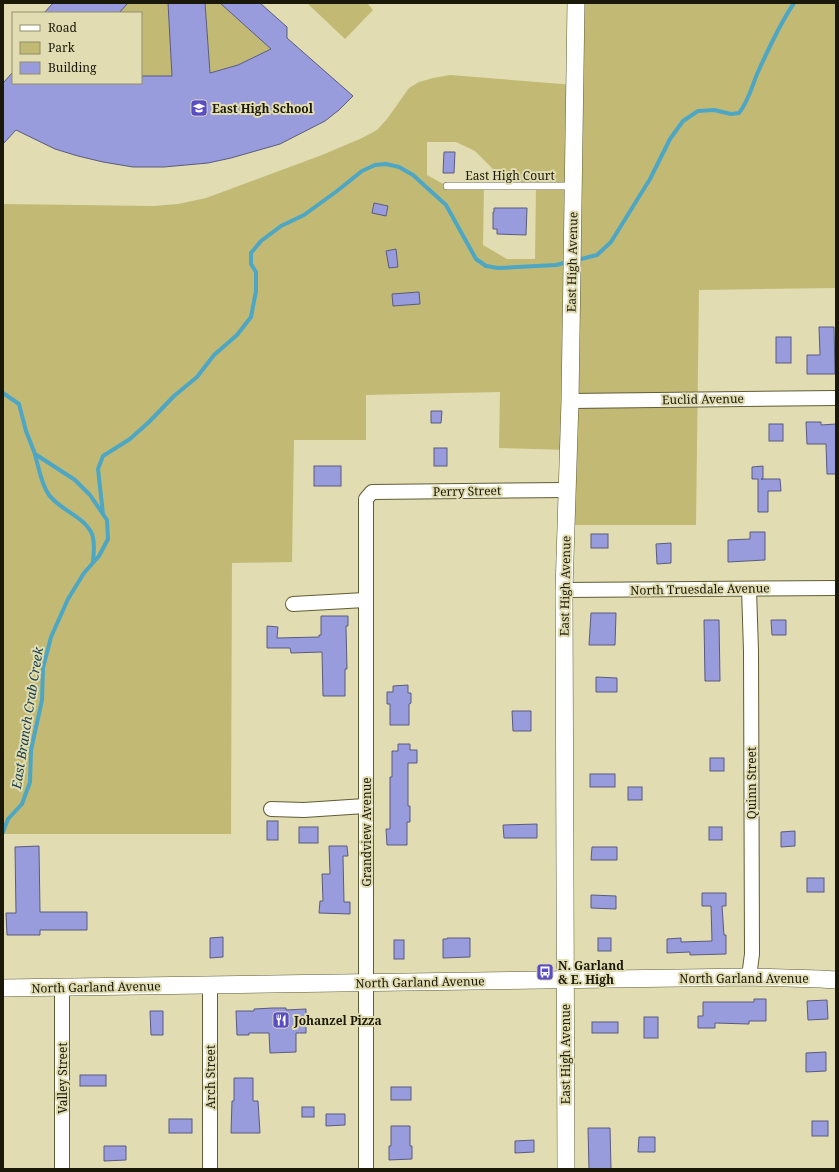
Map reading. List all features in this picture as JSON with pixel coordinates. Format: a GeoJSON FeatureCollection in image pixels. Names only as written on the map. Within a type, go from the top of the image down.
{"type":"FeatureCollection","features":[{"type":"Feature","properties":{"kind":"street","name":"East High Avenue"},"geometry":{"type":"LineString","coordinates":[[566,1169],[564,590],[570,401],[576,3]]}},
{"type":"Feature","properties":{"kind":"street","name":"Euclid Avenue"},"geometry":{"type":"LineString","coordinates":[[570,401],[836,398]]}},
{"type":"Feature","properties":{"kind":"street","name":"Perry Street"},"geometry":{"type":"LineString","coordinates":[[368,495],[372,492],[566,490]]}},
{"type":"Feature","properties":{"kind":"street","name":"Grandview Avenue"},"geometry":{"type":"LineString","coordinates":[[366,1169],[365,504],[368,495]]}},
{"type":"Feature","properties":{"kind":"street","name":"North Truesdale Avenue"},"geometry":{"type":"LineString","coordinates":[[564,590],[836,588]]}},
{"type":"Feature","properties":{"kind":"street","name":"Quinn Street"},"geometry":{"type":"LineString","coordinates":[[749,589],[751,651],[752,954],[749,977]]}},
{"type":"Feature","properties":{"kind":"street"},"geometry":{"type":"LineString","coordinates":[[293,604],[365,600]]}},
{"type":"Feature","properties":{"kind":"street"},"geometry":{"type":"LineString","coordinates":[[271,809],[304,810],[365,806]]}},
{"type":"Feature","properties":{"kind":"street","name":"North Garland Avenue"},"geometry":{"type":"LineString","coordinates":[[3,988],[749,977],[836,980]]}},
{"type":"Feature","properties":{"kind":"street","name":"Arch Street"},"geometry":{"type":"LineString","coordinates":[[210,986],[210,1169]]}},
{"type":"Feature","properties":{"kind":"street","name":"Valley Street"},"geometry":{"type":"LineString","coordinates":[[62,987],[62,1169]]}},
{"type":"Feature","properties":{"kind":"lane","name":"East High Court"},"geometry":{"type":"LineString","coordinates":[[447,186],[574,186]]}},
{"type":"Feature","properties":{"kind":"green space"},"geometry":{"type":"Polygon","coordinates":[[[128,3],[168,3],[172,76],[142,76],[142,12],[120,12],[128,3]]]}},
{"type":"Feature","properties":{"kind":"green space"},"geometry":{"type":"Polygon","coordinates":[[[220,3],[271,49],[238,65],[210,73],[205,4],[220,3]]]}},
{"type":"Feature","properties":{"kind":"green space"},"geometry":{"type":"Polygon","coordinates":[[[307,3],[367,3],[373,10],[345,39],[307,3]]]}},
{"type":"Feature","properties":{"kind":"green space"},"geometry":{"type":"Polygon","coordinates":[[[576,3],[836,3],[836,288],[699,290],[696,525],[566,525],[568,450],[499,448],[500,392],[366,395],[366,440],[294,440],[292,562],[232,563],[231,834],[3,834],[3,204],[154,206],[178,204],[206,198],[322,155],[362,138],[377,130],[387,119],[409,88],[419,82],[433,78],[450,75],[575,85],[576,3]],[[427,142],[427,175],[447,186],[484,186],[483,245],[507,259],[535,259],[536,186],[510,186],[475,151],[456,142],[427,142]]]}},
{"type":"Feature","properties":{"kind":"building"},"geometry":{"type":"Polygon","coordinates":[[[53,3],[128,3],[120,12],[45,12],[53,3]]]}},
{"type":"Feature","properties":{"kind":"building"},"geometry":{"type":"Polygon","coordinates":[[[168,3],[205,3],[210,73],[238,65],[271,49],[220,3],[260,3],[287,27],[287,38],[353,96],[325,121],[280,144],[208,163],[164,167],[133,167],[103,162],[55,149],[16,130],[3,144],[3,83],[12,73],[12,84],[142,84],[142,76],[172,76],[168,3]]]}},
{"type":"Feature","properties":{"kind":"building"},"geometry":{"type":"Polygon","coordinates":[[[444,152],[455,152],[454,173],[443,173],[444,152]]]}},
{"type":"Feature","properties":{"kind":"building"},"geometry":{"type":"Polygon","coordinates":[[[374,203],[388,206],[386,216],[372,213],[374,203]]]}},
{"type":"Feature","properties":{"kind":"building"},"geometry":{"type":"Polygon","coordinates":[[[494,208],[527,208],[526,235],[497,234],[497,229],[493,229],[494,208]]]}},
{"type":"Feature","properties":{"kind":"building"},"geometry":{"type":"Polygon","coordinates":[[[396,249],[398,267],[389,268],[386,251],[396,249]]]}},
{"type":"Feature","properties":{"kind":"building"},"geometry":{"type":"Polygon","coordinates":[[[419,292],[420,304],[393,306],[392,294],[419,292]]]}},
{"type":"Feature","properties":{"kind":"building"},"geometry":{"type":"Polygon","coordinates":[[[819,327],[834,327],[835,374],[807,374],[807,355],[820,355],[819,327]]]}},
{"type":"Feature","properties":{"kind":"building"},"geometry":{"type":"Polygon","coordinates":[[[776,337],[791,337],[791,363],[776,363],[776,337]]]}},
{"type":"Feature","properties":{"kind":"building"},"geometry":{"type":"Polygon","coordinates":[[[431,411],[442,411],[441,423],[431,423],[431,411]]]}},
{"type":"Feature","properties":{"kind":"building"},"geometry":{"type":"Polygon","coordinates":[[[806,422],[821,422],[821,425],[836,424],[836,474],[827,474],[826,444],[807,444],[806,422]]]}},
{"type":"Feature","properties":{"kind":"building"},"geometry":{"type":"Polygon","coordinates":[[[769,424],[783,424],[783,441],[769,441],[769,424]]]}},
{"type":"Feature","properties":{"kind":"building"},"geometry":{"type":"Polygon","coordinates":[[[434,448],[447,448],[447,466],[434,466],[434,448]]]}},
{"type":"Feature","properties":{"kind":"building"},"geometry":{"type":"Polygon","coordinates":[[[314,466],[341,466],[341,486],[314,486],[314,466]]]}},
{"type":"Feature","properties":{"kind":"building"},"geometry":{"type":"Polygon","coordinates":[[[763,466],[763,479],[780,479],[781,491],[768,491],[768,512],[758,512],[758,479],[752,479],[752,467],[763,466]]]}},
{"type":"Feature","properties":{"kind":"building"},"geometry":{"type":"Polygon","coordinates":[[[750,532],[765,532],[765,560],[728,562],[728,540],[750,539],[750,532]]]}},
{"type":"Feature","properties":{"kind":"building"},"geometry":{"type":"Polygon","coordinates":[[[591,534],[608,534],[608,548],[591,548],[591,534]]]}},
{"type":"Feature","properties":{"kind":"building"},"geometry":{"type":"Polygon","coordinates":[[[671,543],[671,563],[657,564],[656,544],[671,543]]]}},
{"type":"Feature","properties":{"kind":"building"},"geometry":{"type":"Polygon","coordinates":[[[591,613],[616,613],[615,645],[589,645],[591,613]]]}},
{"type":"Feature","properties":{"kind":"building"},"geometry":{"type":"Polygon","coordinates":[[[321,616],[348,616],[348,626],[346,626],[347,669],[345,669],[345,696],[323,696],[322,652],[291,653],[290,648],[267,648],[267,626],[278,627],[277,638],[319,637],[319,635],[321,635],[321,616]]]}},
{"type":"Feature","properties":{"kind":"building"},"geometry":{"type":"Polygon","coordinates":[[[704,620],[719,620],[720,681],[705,681],[704,620]]]}},
{"type":"Feature","properties":{"kind":"building"},"geometry":{"type":"Polygon","coordinates":[[[771,620],[786,620],[786,635],[772,635],[771,620]]]}},
{"type":"Feature","properties":{"kind":"building"},"geometry":{"type":"Polygon","coordinates":[[[596,677],[617,678],[617,692],[596,692],[596,677]]]}},
{"type":"Feature","properties":{"kind":"building"},"geometry":{"type":"Polygon","coordinates":[[[408,685],[408,693],[411,693],[411,703],[409,704],[409,725],[390,725],[390,704],[387,704],[387,692],[393,692],[393,686],[408,685]]]}},
{"type":"Feature","properties":{"kind":"building"},"geometry":{"type":"Polygon","coordinates":[[[512,711],[531,711],[531,731],[513,731],[512,711]]]}},
{"type":"Feature","properties":{"kind":"building"},"geometry":{"type":"Polygon","coordinates":[[[398,744],[410,744],[410,750],[417,750],[417,763],[408,763],[408,806],[410,806],[410,822],[407,822],[407,845],[387,845],[386,829],[390,829],[390,777],[392,777],[392,751],[398,751],[398,744]]]}},
{"type":"Feature","properties":{"kind":"building"},"geometry":{"type":"Polygon","coordinates":[[[710,758],[724,758],[724,771],[710,771],[710,758]]]}},
{"type":"Feature","properties":{"kind":"building"},"geometry":{"type":"Polygon","coordinates":[[[590,774],[615,774],[615,787],[590,787],[590,774]]]}},
{"type":"Feature","properties":{"kind":"building"},"geometry":{"type":"Polygon","coordinates":[[[628,787],[642,787],[642,800],[628,800],[628,787]]]}},
{"type":"Feature","properties":{"kind":"building"},"geometry":{"type":"Polygon","coordinates":[[[267,821],[278,821],[278,840],[267,840],[267,821]]]}},
{"type":"Feature","properties":{"kind":"building"},"geometry":{"type":"Polygon","coordinates":[[[537,824],[537,838],[504,838],[503,825],[537,824]]]}},
{"type":"Feature","properties":{"kind":"building"},"geometry":{"type":"Polygon","coordinates":[[[299,827],[318,827],[318,843],[299,843],[299,827]]]}},
{"type":"Feature","properties":{"kind":"building"},"geometry":{"type":"Polygon","coordinates":[[[709,827],[722,827],[722,840],[709,840],[709,827]]]}},
{"type":"Feature","properties":{"kind":"building"},"geometry":{"type":"Polygon","coordinates":[[[795,831],[795,846],[781,847],[781,832],[795,831]]]}},
{"type":"Feature","properties":{"kind":"building"},"geometry":{"type":"Polygon","coordinates":[[[39,846],[40,912],[87,912],[87,930],[40,930],[40,935],[7,935],[6,913],[16,913],[15,847],[39,846]]]}},
{"type":"Feature","properties":{"kind":"building"},"geometry":{"type":"Polygon","coordinates":[[[329,846],[347,846],[348,856],[343,856],[344,902],[350,902],[350,914],[319,913],[320,901],[323,901],[322,874],[330,874],[329,846]]]}},
{"type":"Feature","properties":{"kind":"building"},"geometry":{"type":"Polygon","coordinates":[[[592,847],[617,847],[617,860],[591,860],[592,847]]]}},
{"type":"Feature","properties":{"kind":"building"},"geometry":{"type":"Polygon","coordinates":[[[807,878],[824,878],[824,892],[807,892],[807,878]]]}},
{"type":"Feature","properties":{"kind":"building"},"geometry":{"type":"Polygon","coordinates":[[[702,893],[726,893],[726,906],[722,906],[724,935],[726,935],[726,954],[690,955],[690,952],[667,953],[667,939],[681,938],[681,942],[712,941],[711,906],[702,906],[702,893]]]}},
{"type":"Feature","properties":{"kind":"building"},"geometry":{"type":"Polygon","coordinates":[[[591,895],[616,896],[616,909],[591,908],[591,895]]]}},
{"type":"Feature","properties":{"kind":"building"},"geometry":{"type":"Polygon","coordinates":[[[223,937],[223,957],[210,958],[210,938],[223,937]]]}},
{"type":"Feature","properties":{"kind":"building"},"geometry":{"type":"Polygon","coordinates":[[[470,938],[470,957],[443,958],[443,939],[470,938]]]}},
{"type":"Feature","properties":{"kind":"building"},"geometry":{"type":"Polygon","coordinates":[[[598,938],[611,938],[611,951],[598,951],[598,938]]]}},
{"type":"Feature","properties":{"kind":"building"},"geometry":{"type":"Polygon","coordinates":[[[394,940],[404,940],[404,959],[394,959],[394,940]]]}},
{"type":"Feature","properties":{"kind":"building"},"geometry":{"type":"Polygon","coordinates":[[[754,999],[766,999],[766,1021],[749,1021],[749,1024],[715,1023],[715,1028],[698,1028],[698,1016],[703,1016],[703,1002],[754,1002],[754,999]]]}},
{"type":"Feature","properties":{"kind":"building"},"geometry":{"type":"Polygon","coordinates":[[[827,1000],[828,1019],[808,1020],[807,1001],[827,1000]]]}},
{"type":"Feature","properties":{"kind":"building"},"geometry":{"type":"Polygon","coordinates":[[[286,1008],[286,1010],[306,1009],[306,1033],[296,1033],[296,1052],[270,1053],[269,1033],[249,1033],[249,1035],[237,1035],[236,1011],[254,1011],[254,1009],[286,1008]]]}},
{"type":"Feature","properties":{"kind":"building"},"geometry":{"type":"Polygon","coordinates":[[[150,1011],[163,1011],[163,1035],[151,1035],[150,1011]]]}},
{"type":"Feature","properties":{"kind":"building"},"geometry":{"type":"Polygon","coordinates":[[[644,1017],[658,1017],[658,1038],[644,1038],[644,1017]]]}},
{"type":"Feature","properties":{"kind":"building"},"geometry":{"type":"Polygon","coordinates":[[[592,1022],[618,1022],[618,1033],[592,1033],[592,1022]]]}},
{"type":"Feature","properties":{"kind":"building"},"geometry":{"type":"Polygon","coordinates":[[[826,1052],[826,1071],[806,1072],[806,1053],[826,1052]]]}},
{"type":"Feature","properties":{"kind":"building"},"geometry":{"type":"Polygon","coordinates":[[[80,1075],[106,1075],[106,1086],[80,1086],[80,1075]]]}},
{"type":"Feature","properties":{"kind":"building"},"geometry":{"type":"Polygon","coordinates":[[[234,1078],[253,1078],[253,1101],[258,1101],[260,1133],[231,1133],[232,1101],[234,1101],[234,1078]]]}},
{"type":"Feature","properties":{"kind":"building"},"geometry":{"type":"Polygon","coordinates":[[[391,1087],[411,1087],[411,1100],[391,1100],[391,1087]]]}},
{"type":"Feature","properties":{"kind":"building"},"geometry":{"type":"Polygon","coordinates":[[[302,1107],[314,1107],[314,1117],[302,1117],[302,1107]]]}},
{"type":"Feature","properties":{"kind":"building"},"geometry":{"type":"Polygon","coordinates":[[[326,1114],[345,1114],[345,1125],[326,1126],[326,1114]]]}},
{"type":"Feature","properties":{"kind":"building"},"geometry":{"type":"Polygon","coordinates":[[[169,1119],[192,1119],[192,1133],[169,1133],[169,1119]]]}},
{"type":"Feature","properties":{"kind":"building"},"geometry":{"type":"Polygon","coordinates":[[[812,1121],[828,1121],[828,1136],[812,1136],[812,1121]]]}},
{"type":"Feature","properties":{"kind":"building"},"geometry":{"type":"Polygon","coordinates":[[[391,1126],[410,1126],[410,1146],[412,1146],[412,1159],[389,1160],[391,1126]]]}},
{"type":"Feature","properties":{"kind":"building"},"geometry":{"type":"Polygon","coordinates":[[[588,1128],[610,1128],[611,1169],[589,1169],[588,1128]]]}},
{"type":"Feature","properties":{"kind":"building"},"geometry":{"type":"Polygon","coordinates":[[[639,1137],[655,1137],[655,1152],[638,1152],[639,1137]]]}},
{"type":"Feature","properties":{"kind":"building"},"geometry":{"type":"Polygon","coordinates":[[[534,1140],[534,1152],[515,1153],[515,1141],[534,1140]]]}},
{"type":"Feature","properties":{"kind":"building"},"geometry":{"type":"Polygon","coordinates":[[[104,1146],[126,1146],[126,1160],[104,1161],[104,1146]]]}},
{"type":"Feature","properties":{"kind":"waterway","name":"East Branch Crab Creek"},"geometry":{"type":"LineString","coordinates":[[577,260],[597,255],[611,242],[650,179],[670,139],[683,121],[698,111],[714,110],[731,114],[739,113],[747,99],[774,38],[794,3]]}},
{"type":"Feature","properties":{"kind":"waterway","name":"East Branch Crab Creek"},"geometry":{"type":"LineString","coordinates":[[103,514],[98,469],[103,456],[130,439],[174,396],[197,377],[214,355],[237,335],[251,317],[256,291],[256,272],[251,264],[251,253],[261,241],[281,226],[304,215],[362,171],[375,165],[386,164],[399,167],[413,175],[446,205],[476,259],[486,266],[498,268],[556,265],[568,262]]}},
{"type":"Feature","properties":{"kind":"waterway","name":"East Branch Crab Creek"},"geometry":{"type":"LineString","coordinates":[[3,393],[19,404],[26,431],[35,454],[75,480],[90,495],[107,520],[108,539],[99,556],[84,573],[68,599],[51,637],[43,668],[42,700],[31,750],[30,782],[22,804],[8,819],[3,832]]}},
{"type":"Feature","properties":{"kind":"waterway"},"geometry":{"type":"LineString","coordinates":[[35,455],[46,491],[54,501],[84,523],[92,534],[94,544],[93,562]]}},
{"type":"Feature","properties":{"kind":"place","name":"East High School"},"geometry":{"type":"Point","coordinates":[199,108]}},
{"type":"Feature","properties":{"kind":"place","name":"N. Garland & E. High"},"geometry":{"type":"Point","coordinates":[545,972]}},
{"type":"Feature","properties":{"kind":"place","name":"Johanzel Pizza"},"geometry":{"type":"Point","coordinates":[281,1020]}}]}
